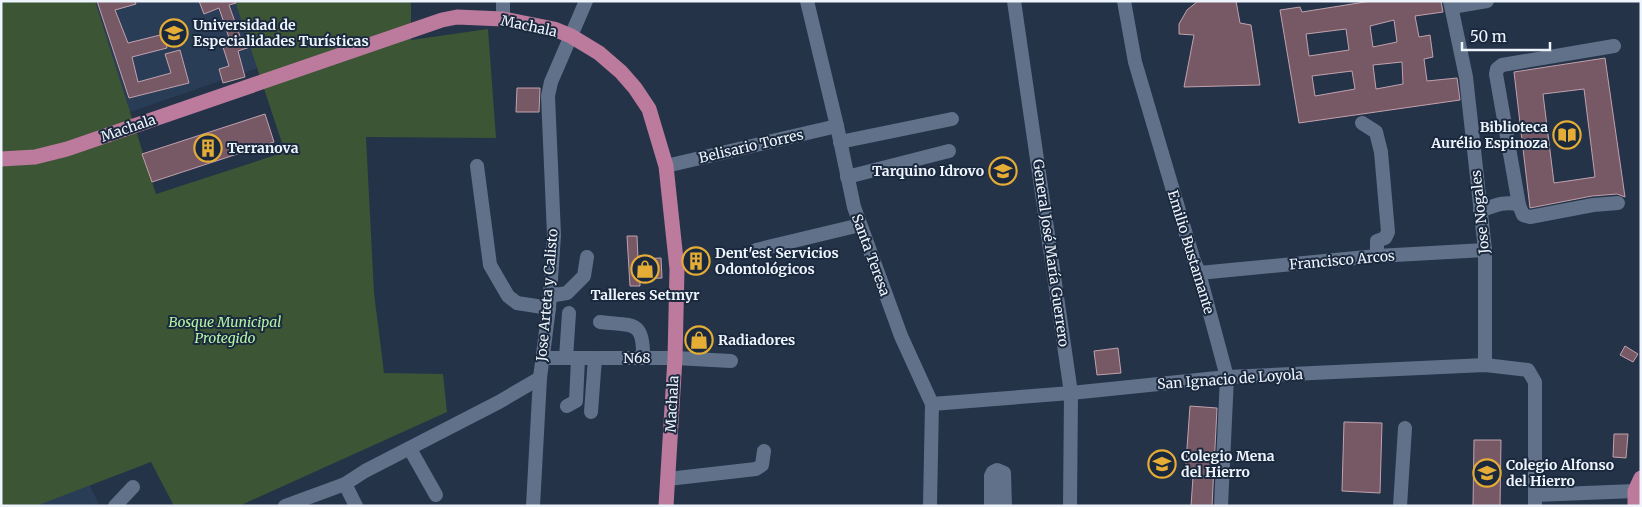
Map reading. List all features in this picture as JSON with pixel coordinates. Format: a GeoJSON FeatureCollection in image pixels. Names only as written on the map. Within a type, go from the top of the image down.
{"type":"FeatureCollection","features":[{"type":"Feature","properties":{"kind":"main road","name":"Machala"},"geometry":{"type":"LineString","coordinates":[[1,159],[35,157],[67,149],[442,20],[471,16],[504,19],[554,29],[571,36],[599,53],[621,72],[635,88],[648,109],[666,166],[677,269],[675,358],[666,506]]}},
{"type":"Feature","properties":{"kind":"street"},"geometry":{"type":"LineString","coordinates":[[503,1],[504,19]]}},
{"type":"Feature","properties":{"kind":"street","name":"Jose Arteta y Calisto"},"geometry":{"type":"LineString","coordinates":[[533,506],[540,378],[549,302],[554,235],[548,96],[551,82],[586,1]]}},
{"type":"Feature","properties":{"kind":"street","name":"Santa Teresa"},"geometry":{"type":"LineString","coordinates":[[807,1],[854,207],[901,336],[932,404],[930,506]]}},
{"type":"Feature","properties":{"kind":"street","name":"General José María Guerrero"},"geometry":{"type":"LineString","coordinates":[[1014,1],[1071,393],[1070,506]]}},
{"type":"Feature","properties":{"kind":"street","name":"Emilio Bustamante"},"geometry":{"type":"LineString","coordinates":[[1126,2],[1135,62],[1199,273],[1227,377],[1221,506]]}},
{"type":"Feature","properties":{"kind":"street"},"geometry":{"type":"LineString","coordinates":[[1451,4],[1484,2]]}},
{"type":"Feature","properties":{"kind":"street","name":"Jose Nogales"},"geometry":{"type":"LineString","coordinates":[[1451,4],[1466,77],[1485,250],[1485,366]]}},
{"type":"Feature","properties":{"kind":"street"},"geometry":{"type":"LineString","coordinates":[[1614,46],[1502,65],[1497,69],[1496,74],[1519,204],[1523,215],[1530,217],[1593,204],[1618,203]]}},
{"type":"Feature","properties":{"kind":"street"},"geometry":{"type":"LineString","coordinates":[[840,142],[952,119]]}},
{"type":"Feature","properties":{"kind":"street"},"geometry":{"type":"LineString","coordinates":[[1362,123],[1376,132],[1381,152],[1388,232],[1385,238],[1377,241],[1378,256]]}},
{"type":"Feature","properties":{"kind":"street","name":"Belisario Torres"},"geometry":{"type":"LineString","coordinates":[[666,166],[837,126]]}},
{"type":"Feature","properties":{"kind":"street"},"geometry":{"type":"LineString","coordinates":[[847,177],[949,151]]}},
{"type":"Feature","properties":{"kind":"street"},"geometry":{"type":"LineString","coordinates":[[477,166],[490,265],[508,296],[517,303],[549,302],[567,293],[584,276],[587,256]]}},
{"type":"Feature","properties":{"kind":"street"},"geometry":{"type":"LineString","coordinates":[[1480,211],[1500,204],[1519,204]]}},
{"type":"Feature","properties":{"kind":"street"},"geometry":{"type":"LineString","coordinates":[[756,250],[860,225]]}},
{"type":"Feature","properties":{"kind":"street","name":"Francisco Arcos"},"geometry":{"type":"LineString","coordinates":[[1199,273],[1378,256],[1485,250]]}},
{"type":"Feature","properties":{"kind":"street"},"geometry":{"type":"LineString","coordinates":[[567,406],[576,401],[569,313]]}},
{"type":"Feature","properties":{"kind":"street"},"geometry":{"type":"LineString","coordinates":[[600,322],[633,326],[639,329],[642,333],[643,358]]}},
{"type":"Feature","properties":{"kind":"street","name":"N68"},"geometry":{"type":"LineString","coordinates":[[542,358],[675,358],[731,361]]}},
{"type":"Feature","properties":{"kind":"street"},"geometry":{"type":"LineString","coordinates":[[591,412],[595,358]]}},
{"type":"Feature","properties":{"kind":"street","name":"San Ignacio de Loyola"},"geometry":{"type":"LineString","coordinates":[[932,404],[1071,393],[1227,377],[1485,366],[1528,370],[1535,382],[1535,500]]}},
{"type":"Feature","properties":{"kind":"street"},"geometry":{"type":"LineString","coordinates":[[285,506],[344,484],[499,402],[540,378]]}},
{"type":"Feature","properties":{"kind":"street"},"geometry":{"type":"LineString","coordinates":[[1400,506],[1405,428]]}},
{"type":"Feature","properties":{"kind":"street"},"geometry":{"type":"LineString","coordinates":[[410,449],[436,496]]}},
{"type":"Feature","properties":{"kind":"street"},"geometry":{"type":"LineString","coordinates":[[668,479],[756,469],[762,465],[764,451]]}},
{"type":"Feature","properties":{"kind":"street"},"geometry":{"type":"LineString","coordinates":[[990,506],[991,476],[997,470],[1004,473],[1004,506]]}},
{"type":"Feature","properties":{"kind":"street"},"geometry":{"type":"LineString","coordinates":[[344,484],[356,506]]}},
{"type":"Feature","properties":{"kind":"street"},"geometry":{"type":"LineString","coordinates":[[116,506],[133,487]]}},
{"type":"Feature","properties":{"kind":"street"},"geometry":{"type":"LineString","coordinates":[[1535,500],[1638,488]]}},
{"type":"Feature","properties":{"kind":"shaded area","name":"Universidad de Especialidades Turísticas"},"geometry":{"type":"Polygon","coordinates":[[[86,1],[239,1],[263,66],[127,113],[86,1]]]}},
{"type":"Feature","properties":{"kind":"shaded area"},"geometry":{"type":"Polygon","coordinates":[[[83,473],[100,506],[18,506],[83,473]]]}},
{"type":"Feature","properties":{"kind":"green space","name":"Bosque Municipal Protegido"},"geometry":{"type":"Polygon","coordinates":[[[1,1],[95,1],[156,194],[285,152],[235,1],[411,1],[411,40],[488,29],[496,138],[366,137],[374,293],[384,373],[443,374],[447,412],[239,506],[174,506],[151,462],[36,506],[1,506],[1,1]]]}},
{"type":"Feature","properties":{"kind":"building"},"geometry":{"type":"Polygon","coordinates":[[[97,1],[135,1],[136,4],[115,10],[128,43],[164,34],[167,48],[132,57],[138,82],[171,73],[165,54],[180,50],[189,83],[129,98],[97,1]]]}},
{"type":"Feature","properties":{"kind":"building"},"geometry":{"type":"Polygon","coordinates":[[[199,1],[235,1],[236,3],[229,5],[241,39],[246,37],[250,47],[238,51],[245,77],[223,83],[219,69],[229,66],[222,44],[230,41],[219,8],[204,14],[199,1]]]}},
{"type":"Feature","properties":{"kind":"building"},"geometry":{"type":"Polygon","coordinates":[[[1198,1],[1236,1],[1240,23],[1251,25],[1260,85],[1184,87],[1194,35],[1179,34],[1179,24],[1187,10],[1198,1]]]}},
{"type":"Feature","properties":{"kind":"building"},"geometry":{"type":"Polygon","coordinates":[[[1371,1],[1441,1],[1443,12],[1415,16],[1419,37],[1430,35],[1433,57],[1424,59],[1427,81],[1457,78],[1460,100],[1299,123],[1280,10],[1300,7],[1302,12],[1371,1]],[[1394,20],[1370,26],[1373,47],[1397,42],[1394,20]],[[1346,29],[1306,34],[1309,56],[1349,50],[1346,29]],[[1402,62],[1373,65],[1376,89],[1403,84],[1402,62]],[[1352,71],[1312,76],[1315,96],[1355,89],[1352,71]]]}},
{"type":"Feature","properties":{"kind":"building"},"geometry":{"type":"Polygon","coordinates":[[[1605,58],[1625,197],[1617,194],[1592,196],[1530,208],[1514,72],[1605,58]],[[1584,89],[1543,94],[1554,183],[1595,177],[1584,89]]]}},
{"type":"Feature","properties":{"kind":"building"},"geometry":{"type":"Polygon","coordinates":[[[517,88],[540,88],[539,112],[516,112],[517,88]]]}},
{"type":"Feature","properties":{"kind":"building","name":"Terranova"},"geometry":{"type":"Polygon","coordinates":[[[265,114],[274,142],[152,182],[142,154],[265,114]]]}},
{"type":"Feature","properties":{"kind":"building","name":"Talleres Setmyr"},"geometry":{"type":"Polygon","coordinates":[[[627,236],[637,236],[638,259],[661,258],[662,278],[640,279],[640,286],[630,286],[627,236]]]}},
{"type":"Feature","properties":{"kind":"building","name":"Radiadores"},"geometry":{"type":"Polygon","coordinates":[[[694,333],[706,334],[705,346],[693,345],[694,333]]]}},
{"type":"Feature","properties":{"kind":"building"},"geometry":{"type":"Polygon","coordinates":[[[1625,346],[1638,354],[1633,362],[1620,355],[1625,346]]]}},
{"type":"Feature","properties":{"kind":"building"},"geometry":{"type":"Polygon","coordinates":[[[1118,348],[1121,373],[1097,375],[1094,351],[1118,348]]]}},
{"type":"Feature","properties":{"kind":"building"},"geometry":{"type":"Polygon","coordinates":[[[1190,406],[1217,408],[1212,506],[1191,506],[1193,477],[1185,476],[1190,406]]]}},
{"type":"Feature","properties":{"kind":"building"},"geometry":{"type":"Polygon","coordinates":[[[1344,422],[1382,423],[1380,493],[1342,491],[1344,422]]]}},
{"type":"Feature","properties":{"kind":"building"},"geometry":{"type":"Polygon","coordinates":[[[1614,434],[1628,434],[1626,458],[1613,457],[1614,434]]]}},
{"type":"Feature","properties":{"kind":"building","name":"Colegio Alfonso del Hierro"},"geometry":{"type":"Polygon","coordinates":[[[1474,440],[1501,440],[1500,506],[1473,506],[1474,440]]]}},
{"type":"Feature","properties":{"kind":"place","name":"Universidad de Especialidades Turísticas"},"geometry":{"type":"Point","coordinates":[174,33]}},
{"type":"Feature","properties":{"kind":"place","name":"Biblioteca Aurélio Espinoza"},"geometry":{"type":"Point","coordinates":[1567,135]}},
{"type":"Feature","properties":{"kind":"place","name":"Terranova"},"geometry":{"type":"Point","coordinates":[208,148]}},
{"type":"Feature","properties":{"kind":"place","name":"Tarquino Idrovo"},"geometry":{"type":"Point","coordinates":[1003,171]}},
{"type":"Feature","properties":{"kind":"place","name":"Dent'est Servicios Odontológicos"},"geometry":{"type":"Point","coordinates":[696,261]}},
{"type":"Feature","properties":{"kind":"place","name":"Talleres Setmyr"},"geometry":{"type":"Point","coordinates":[645,269]}},
{"type":"Feature","properties":{"kind":"place","name":"Radiadores"},"geometry":{"type":"Point","coordinates":[699,340]}},
{"type":"Feature","properties":{"kind":"place","name":"Colegio Mena del Hierro"},"geometry":{"type":"Point","coordinates":[1162,464]}},
{"type":"Feature","properties":{"kind":"place","name":"Colegio Alfonso del Hierro"},"geometry":{"type":"Point","coordinates":[1487,473]}}]}
